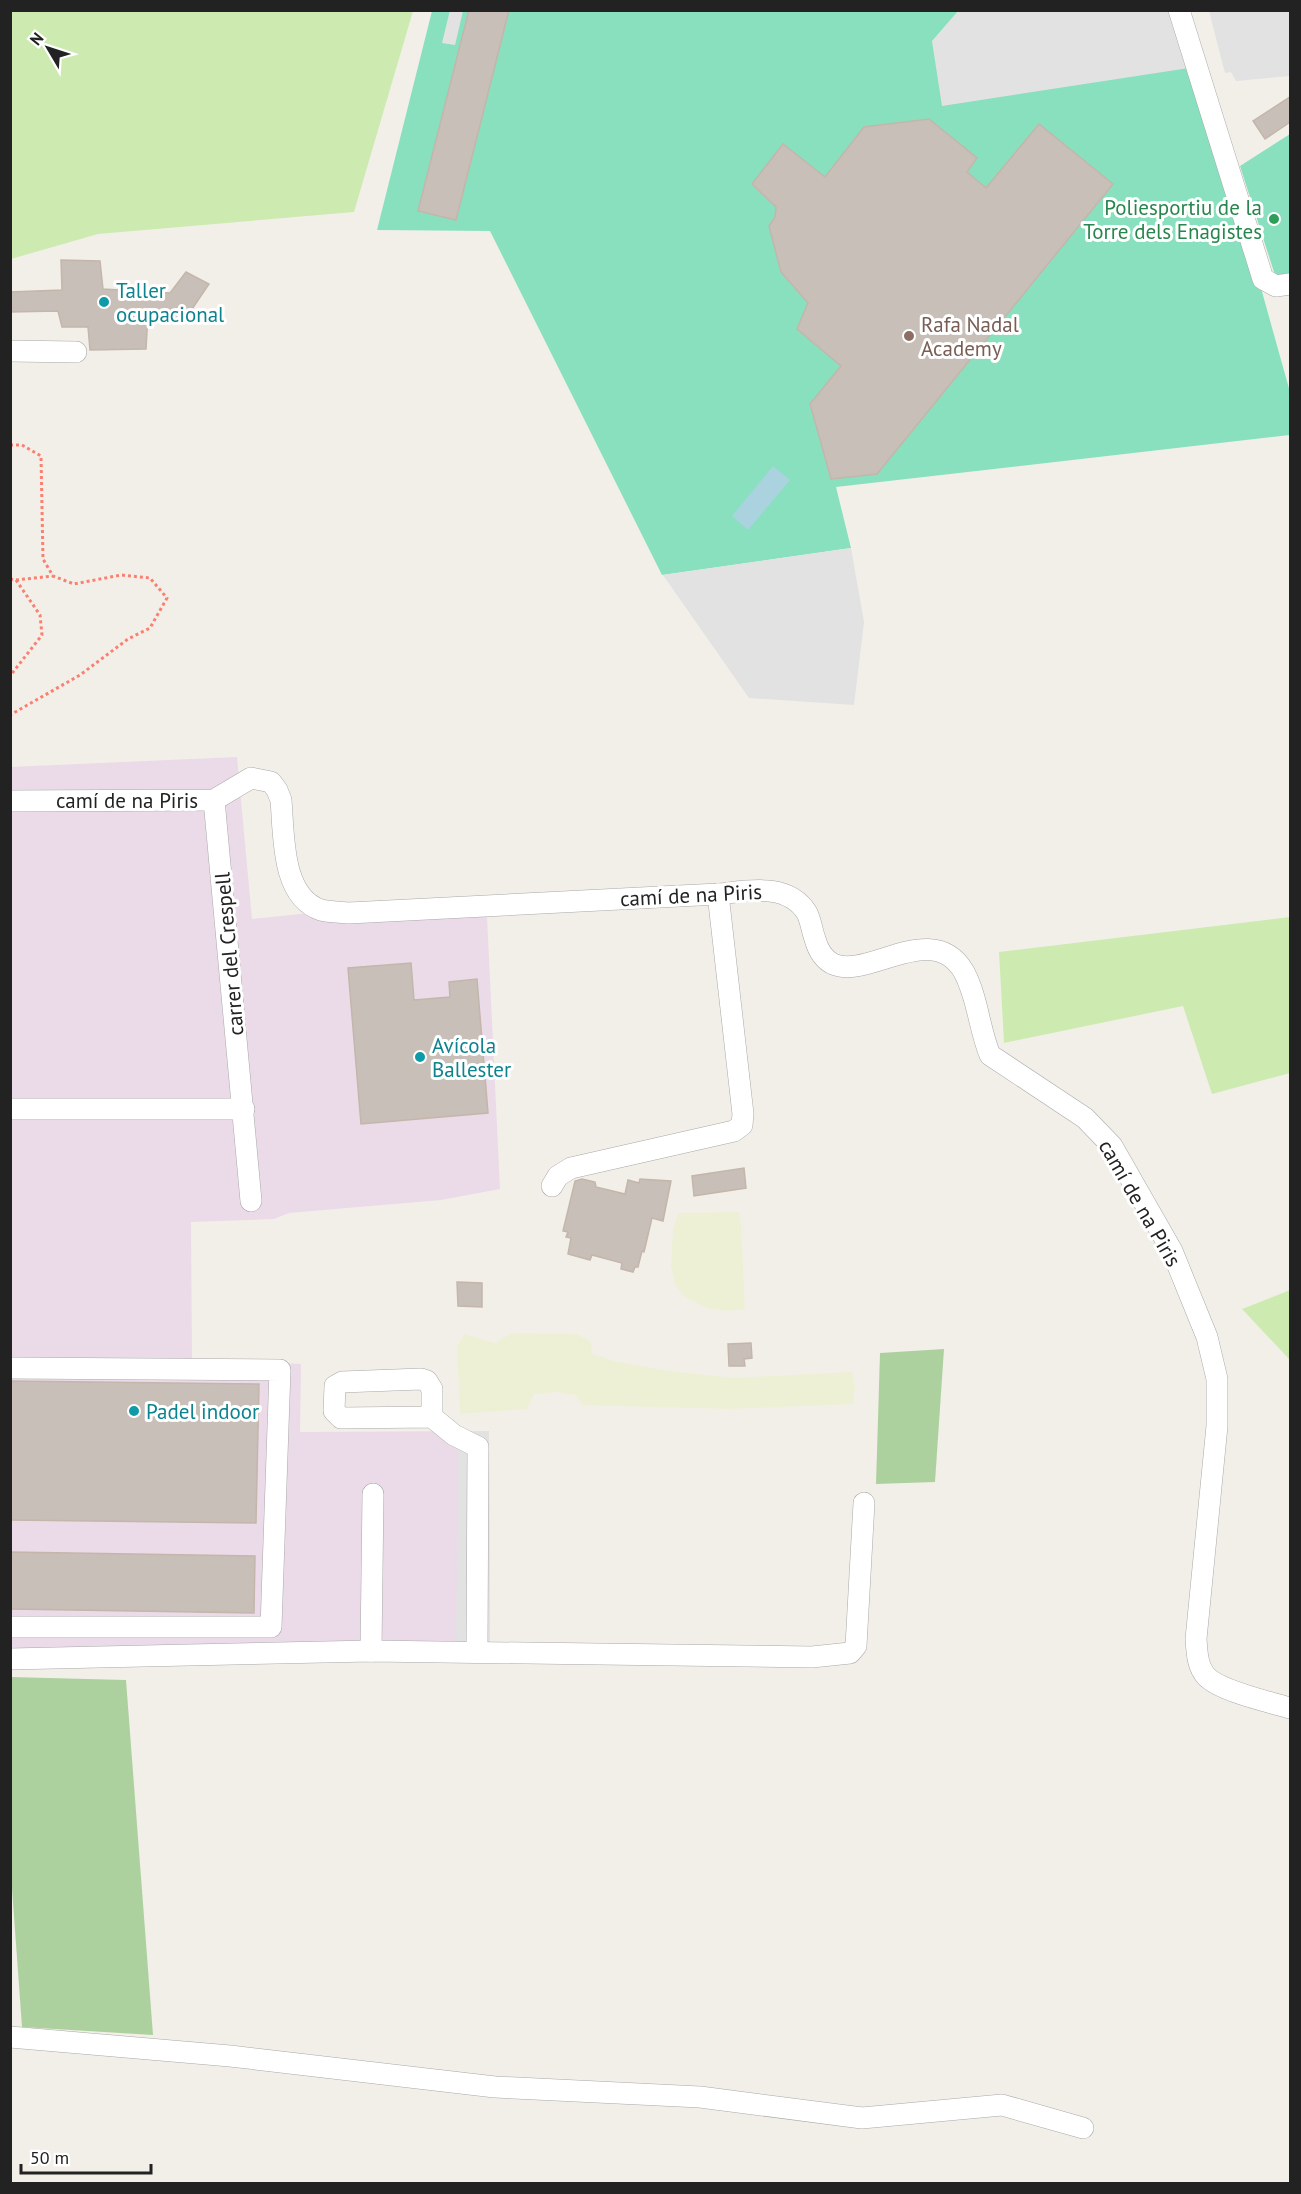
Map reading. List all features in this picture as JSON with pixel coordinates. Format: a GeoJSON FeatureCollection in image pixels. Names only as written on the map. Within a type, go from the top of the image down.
{"type":"FeatureCollection","features":[{"type":"Feature","properties":{"kind":"street"},"geometry":{"type":"LineString","coordinates":[[1179,10],[1263,279],[1276,286],[1290,284]]}},
{"type":"Feature","properties":{"kind":"street"},"geometry":{"type":"LineString","coordinates":[[10,351],[76,352]]}},
{"type":"Feature","properties":{"kind":"street","name":"camí de na Piris"},"geometry":{"type":"LineString","coordinates":[[10,801],[214,800],[251,778],[271,782],[277,790],[281,800],[288,869],[300,897],[320,910],[349,913],[765,891],[784,893],[792,898],[808,915],[816,944],[823,957],[845,968],[917,950],[940,951],[956,960],[970,986],[990,1055],[1085,1118],[1112,1146],[1172,1251],[1208,1337],[1217,1378],[1217,1426],[1196,1639],[1198,1659],[1206,1676],[1232,1691],[1290,1708]]}},
{"type":"Feature","properties":{"kind":"street","name":"carrer del Crespell"},"geometry":{"type":"LineString","coordinates":[[214,800],[251,1201]]}},
{"type":"Feature","properties":{"kind":"street"},"geometry":{"type":"LineString","coordinates":[[552,1186],[558,1176],[571,1168],[734,1131],[742,1125],[743,1114],[718,894]]}},
{"type":"Feature","properties":{"kind":"street"},"geometry":{"type":"LineString","coordinates":[[10,1109],[244,1109]]}},
{"type":"Feature","properties":{"kind":"street"},"geometry":{"type":"LineString","coordinates":[[10,1368],[280,1370],[271,1627],[10,1627]]}},
{"type":"Feature","properties":{"kind":"street"},"geometry":{"type":"LineString","coordinates":[[432,1417],[432,1389],[427,1381],[421,1379],[342,1382],[335,1386],[334,1411],[351,1428],[432,1417],[454,1435],[478,1447],[477,1652]]}},
{"type":"Feature","properties":{"kind":"street"},"geometry":{"type":"LineString","coordinates":[[371,1651],[373,1494]]}},
{"type":"Feature","properties":{"kind":"street"},"geometry":{"type":"LineString","coordinates":[[10,1659],[371,1651],[812,1657],[850,1653],[856,1646],[864,1503]]}},
{"type":"Feature","properties":{"kind":"street"},"geometry":{"type":"LineString","coordinates":[[10,2037],[230,2056],[495,2087],[700,2097],[862,2118],[1002,2105],[1083,2128]]}},
{"type":"Feature","properties":{"kind":"path"},"geometry":{"type":"LineString","coordinates":[[10,445],[22,445],[41,456],[43,559],[53,576]]}},
{"type":"Feature","properties":{"kind":"path"},"geometry":{"type":"LineString","coordinates":[[10,579],[53,576],[74,584],[121,575],[150,578],[167,598],[150,628],[128,639],[80,675],[10,715]]}},
{"type":"Feature","properties":{"kind":"path"},"geometry":{"type":"LineString","coordinates":[[10,676],[42,635],[40,615],[16,580]]}},
{"type":"Feature","properties":{"kind":"shaded area"},"geometry":{"type":"Polygon","coordinates":[[[450,10],[463,11],[455,45],[442,43],[450,10]]]}},
{"type":"Feature","properties":{"kind":"shaded area"},"geometry":{"type":"Polygon","coordinates":[[[958,11],[1171,11],[1189,68],[942,106],[932,41],[958,11]]]}},
{"type":"Feature","properties":{"kind":"shaded area"},"geometry":{"type":"Polygon","coordinates":[[[1209,11],[1290,11],[1290,76],[1236,81],[1231,72],[1225,73],[1209,11]]]}},
{"type":"Feature","properties":{"kind":"shaded area"},"geometry":{"type":"Polygon","coordinates":[[[851,548],[864,622],[854,705],[749,698],[663,575],[851,548]]]}},
{"type":"Feature","properties":{"kind":"shaded area"},"geometry":{"type":"Polygon","coordinates":[[[237,757],[252,919],[486,895],[500,1189],[441,1200],[289,1213],[274,1219],[191,1222],[192,1359],[301,1364],[300,1432],[489,1431],[490,1641],[492,1655],[11,1659],[10,767],[237,757]]]}},
{"type":"Feature","properties":{"kind":"shaded area"},"geometry":{"type":"Polygon","coordinates":[[[458,1431],[489,1431],[490,1641],[456,1642],[458,1431]]]}},
{"type":"Feature","properties":{"kind":"green space"},"geometry":{"type":"Polygon","coordinates":[[[11,10],[413,11],[354,212],[98,234],[11,259],[11,10]]]}},
{"type":"Feature","properties":{"kind":"green space","name":"Rafa Nadal Academy"},"geometry":{"type":"Polygon","coordinates":[[[432,11],[1173,11],[1259,281],[1290,392],[1290,435],[836,487],[851,548],[662,575],[490,231],[377,230],[432,11]]]}},
{"type":"Feature","properties":{"kind":"green space","name":"Poliesportiu de la Torre dels Enagistes"},"geometry":{"type":"Polygon","coordinates":[[[1290,134],[1290,273],[1278,275],[1274,272],[1240,166],[1290,134]]]}},
{"type":"Feature","properties":{"kind":"green space"},"geometry":{"type":"Polygon","coordinates":[[[1290,917],[1290,1073],[1212,1094],[1183,1006],[1004,1043],[999,952],[1290,917]]]}},
{"type":"Feature","properties":{"kind":"green space"},"geometry":{"type":"Polygon","coordinates":[[[739,1212],[745,1309],[729,1311],[707,1308],[685,1297],[675,1285],[671,1266],[673,1230],[678,1213],[739,1212]]]}},
{"type":"Feature","properties":{"kind":"green space"},"geometry":{"type":"Polygon","coordinates":[[[1290,1290],[1290,1360],[1242,1309],[1290,1290]]]}},
{"type":"Feature","properties":{"kind":"green space"},"geometry":{"type":"Polygon","coordinates":[[[511,1333],[577,1334],[591,1342],[592,1354],[614,1361],[668,1371],[734,1378],[852,1372],[855,1386],[853,1404],[730,1409],[582,1405],[575,1395],[557,1392],[534,1394],[527,1409],[460,1414],[457,1347],[464,1334],[496,1343],[511,1333]]]}},
{"type":"Feature","properties":{"kind":"green space"},"geometry":{"type":"Polygon","coordinates":[[[944,1349],[935,1482],[876,1484],[880,1353],[944,1349]]]}},
{"type":"Feature","properties":{"kind":"green space"},"geometry":{"type":"Polygon","coordinates":[[[10,1677],[126,1680],[153,2035],[22,2027],[10,1861],[10,1677]]]}},
{"type":"Feature","properties":{"kind":"water"},"geometry":{"type":"Polygon","coordinates":[[[773,466],[790,480],[748,530],[732,516],[773,466]]]}},
{"type":"Feature","properties":{"kind":"building"},"geometry":{"type":"Polygon","coordinates":[[[469,10],[509,10],[456,220],[418,211],[469,10]]]}},
{"type":"Feature","properties":{"kind":"building"},"geometry":{"type":"Polygon","coordinates":[[[1290,97],[1290,122],[1265,139],[1253,121],[1290,97]]]}},
{"type":"Feature","properties":{"kind":"building"},"geometry":{"type":"Polygon","coordinates":[[[929,119],[977,158],[967,172],[986,188],[1039,124],[1113,184],[877,474],[831,479],[810,404],[841,366],[797,329],[808,303],[781,272],[769,226],[775,217],[776,207],[752,184],[783,144],[825,177],[864,127],[929,119]]]}},
{"type":"Feature","properties":{"kind":"building","name":"Taller ocupacional"},"geometry":{"type":"Polygon","coordinates":[[[61,260],[100,261],[103,289],[170,293],[186,272],[209,284],[182,324],[148,314],[146,349],[90,350],[88,327],[62,327],[58,311],[10,312],[10,292],[62,290],[61,260]]]}},
{"type":"Feature","properties":{"kind":"building","name":"Avícola Ballester"},"geometry":{"type":"Polygon","coordinates":[[[411,963],[414,1000],[450,997],[449,982],[477,979],[488,1113],[361,1124],[348,968],[411,963]]]}},
{"type":"Feature","properties":{"kind":"building"},"geometry":{"type":"Polygon","coordinates":[[[744,1168],[746,1188],[694,1196],[692,1176],[744,1168]]]}},
{"type":"Feature","properties":{"kind":"building"},"geometry":{"type":"Polygon","coordinates":[[[582,1179],[595,1182],[596,1187],[625,1194],[628,1180],[639,1183],[640,1179],[671,1181],[663,1221],[652,1218],[644,1252],[642,1251],[638,1267],[635,1267],[633,1272],[621,1269],[622,1263],[592,1255],[590,1260],[568,1254],[571,1238],[566,1237],[568,1232],[563,1231],[575,1181],[582,1179]]]}},
{"type":"Feature","properties":{"kind":"building"},"geometry":{"type":"Polygon","coordinates":[[[457,1282],[482,1283],[482,1307],[458,1306],[457,1282]]]}},
{"type":"Feature","properties":{"kind":"building"},"geometry":{"type":"Polygon","coordinates":[[[751,1343],[752,1358],[744,1359],[745,1366],[729,1366],[728,1344],[751,1343]]]}},
{"type":"Feature","properties":{"kind":"building"},"geometry":{"type":"Polygon","coordinates":[[[10,1381],[259,1384],[256,1523],[10,1520],[10,1381]]]}},
{"type":"Feature","properties":{"kind":"building"},"geometry":{"type":"Polygon","coordinates":[[[10,1552],[255,1556],[254,1613],[10,1609],[10,1552]]]}},
{"type":"Feature","properties":{"kind":"place","name":"Poliesportiu de la Torre dels Enagistes"},"geometry":{"type":"Point","coordinates":[1274,219]}},
{"type":"Feature","properties":{"kind":"place","name":"Taller ocupacional"},"geometry":{"type":"Point","coordinates":[104,302]}},
{"type":"Feature","properties":{"kind":"place","name":"Rafa Nadal Academy"},"geometry":{"type":"Point","coordinates":[909,336]}},
{"type":"Feature","properties":{"kind":"place","name":"Avícola Ballester"},"geometry":{"type":"Point","coordinates":[420,1057]}},
{"type":"Feature","properties":{"kind":"place","name":"Padel indoor"},"geometry":{"type":"Point","coordinates":[134,1411]}}]}
